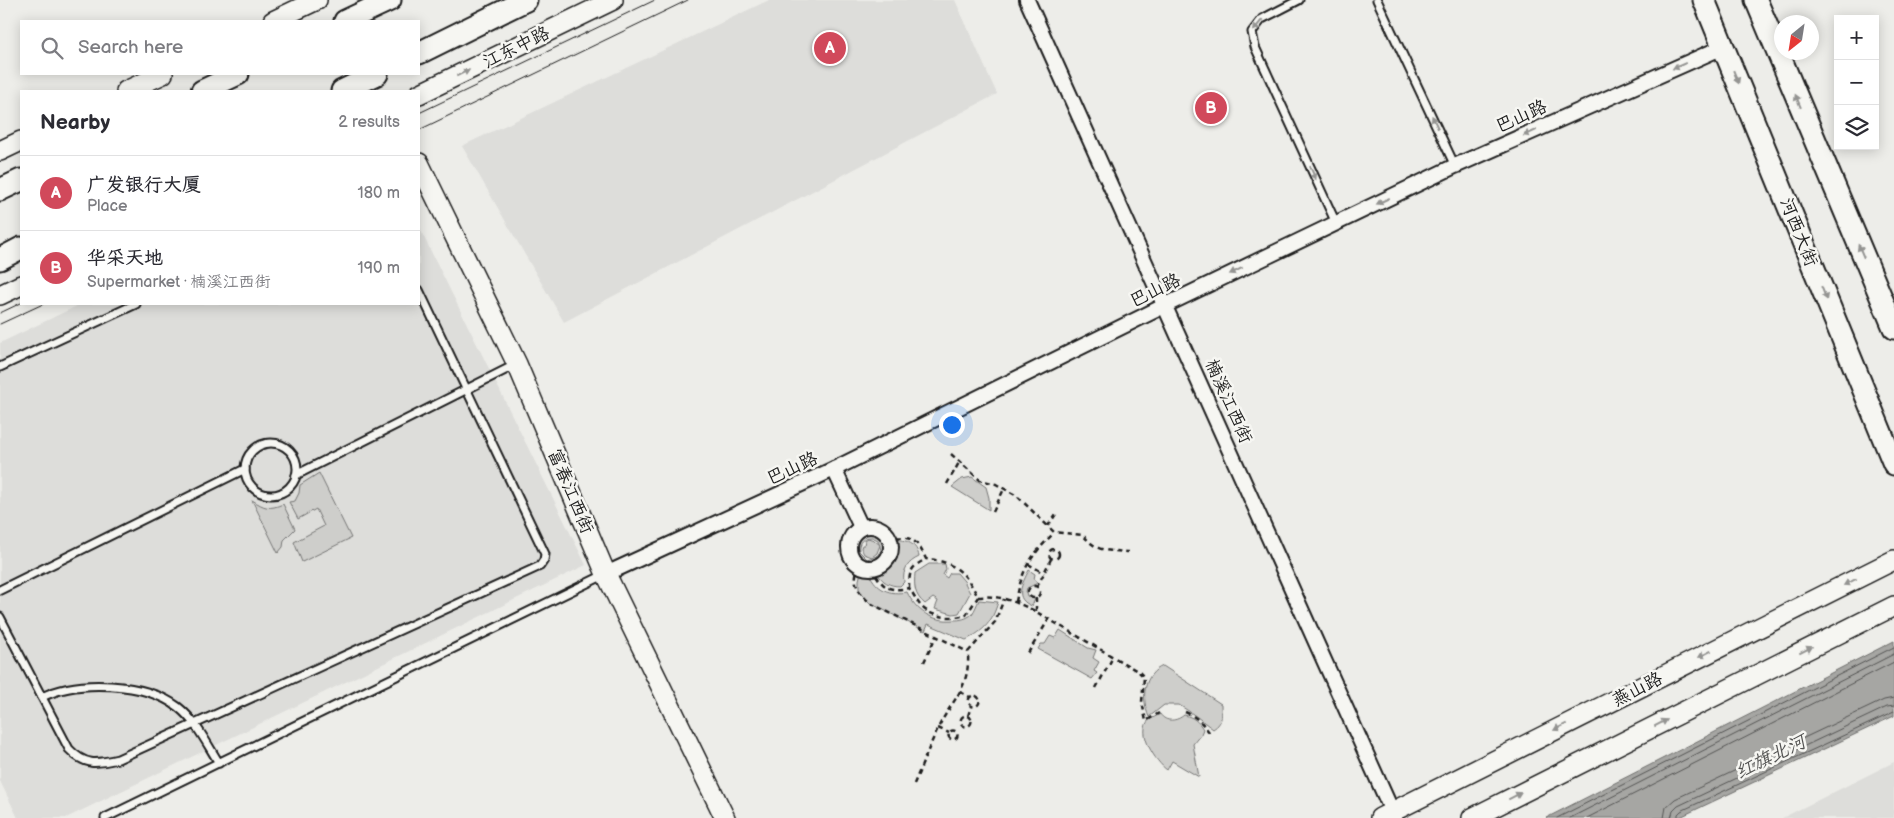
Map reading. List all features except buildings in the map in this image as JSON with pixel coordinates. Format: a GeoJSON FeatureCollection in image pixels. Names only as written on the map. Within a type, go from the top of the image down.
{"type":"FeatureCollection","features":[{"type":"Feature","properties":{"kind":"main road"},"geometry":{"type":"LineString","coordinates":[[347,20],[390,0]]}},
{"type":"Feature","properties":{"kind":"main road"},"geometry":{"type":"LineString","coordinates":[[420,53],[526,0]]}},
{"type":"Feature","properties":{"kind":"main road","name":"河西大街"},"geometry":{"type":"LineString","coordinates":[[1704,0],[1894,464]]}},
{"type":"Feature","properties":{"kind":"main road"},"geometry":{"type":"LineString","coordinates":[[1756,0],[1894,328]]}},
{"type":"Feature","properties":{"kind":"main road"},"geometry":{"type":"LineString","coordinates":[[204,90],[236,75]]}},
{"type":"Feature","properties":{"kind":"main road"},"geometry":{"type":"LineString","coordinates":[[344,90],[375,75]]}},
{"type":"Feature","properties":{"kind":"main road"},"geometry":{"type":"LineString","coordinates":[[0,190],[20,180]]}},
{"type":"Feature","properties":{"kind":"main road"},"geometry":{"type":"LineString","coordinates":[[0,259],[20,249]]}},
{"type":"Feature","properties":{"kind":"street"},"geometry":{"type":"LineString","coordinates":[[275,20],[299,5],[317,0]]}},
{"type":"Feature","properties":{"kind":"street","name":"江东中路"},"geometry":{"type":"LineString","coordinates":[[420,94],[613,0]]}},
{"type":"Feature","properties":{"kind":"street","name":"楠溪江西街"},"geometry":{"type":"LineString","coordinates":[[1027,0],[1166,306],[1389,816]]}},
{"type":"Feature","properties":{"kind":"street","name":"巴山路"},"geometry":{"type":"LineString","coordinates":[[606,574],[834,469],[1455,166],[1723,47]]}},
{"type":"Feature","properties":{"kind":"street"},"geometry":{"type":"LineString","coordinates":[[128,90],[160,75]]}},
{"type":"Feature","properties":{"kind":"street"},"geometry":{"type":"LineString","coordinates":[[0,151],[20,141]]}},
{"type":"Feature","properties":{"kind":"street","name":"富春江西街"},"geometry":{"type":"LineString","coordinates":[[420,165],[517,364],[606,574],[725,818]]}},
{"type":"Feature","properties":{"kind":"street"},"geometry":{"type":"LineString","coordinates":[[0,295],[20,285]]}},
{"type":"Feature","properties":{"kind":"street"},"geometry":{"type":"LineString","coordinates":[[834,469],[861,527]]}},
{"type":"Feature","properties":{"kind":"street"},"geometry":{"type":"LineString","coordinates":[[875,526],[882,530],[888,538],[891,548],[889,555],[879,565],[866,566],[850,554],[849,542],[861,527],[875,526]]}},
{"type":"Feature","properties":{"kind":"street","name":"燕山路"},"geometry":{"type":"LineString","coordinates":[[1389,816],[1894,560]]}},
{"type":"Feature","properties":{"kind":"street"},"geometry":{"type":"LineString","coordinates":[[1472,818],[1894,606]]}},
{"type":"Feature","properties":{"kind":"lane"},"geometry":{"type":"LineString","coordinates":[[1299,0],[1262,19],[1252,32],[1255,47],[1336,223]]}},
{"type":"Feature","properties":{"kind":"lane"},"geometry":{"type":"LineString","coordinates":[[1377,0],[1455,166]]}},
{"type":"Feature","properties":{"kind":"lane"},"geometry":{"type":"LineString","coordinates":[[0,618],[69,749],[79,760],[91,763],[118,759],[540,566],[545,554],[420,292]]}},
{"type":"Feature","properties":{"kind":"lane"},"geometry":{"type":"LineString","coordinates":[[0,367],[134,305]]}},
{"type":"Feature","properties":{"kind":"lane"},"geometry":{"type":"LineString","coordinates":[[296,475],[517,364]]}},
{"type":"Feature","properties":{"kind":"lane"},"geometry":{"type":"LineString","coordinates":[[265,443],[282,445],[289,450],[294,458],[297,466],[296,475],[293,482],[280,493],[264,494],[250,485],[245,469],[246,460],[250,452],[257,446],[265,443]]}},
{"type":"Feature","properties":{"kind":"lane"},"geometry":{"type":"LineString","coordinates":[[0,589],[245,469]]}},
{"type":"Feature","properties":{"kind":"lane"},"geometry":{"type":"LineString","coordinates":[[105,818],[606,574]]}},
{"type":"Feature","properties":{"kind":"lane"},"geometry":{"type":"LineString","coordinates":[[42,697],[72,687],[101,686],[136,690],[160,697],[178,707],[195,724],[219,763]]}},
{"type":"Feature","properties":{"kind":"path"},"geometry":{"type":"LineString","coordinates":[[951,454],[980,480],[1017,496],[1054,532],[1083,536],[1092,547],[1103,550],[1128,552]]}},
{"type":"Feature","properties":{"kind":"path"},"geometry":{"type":"LineString","coordinates":[[947,484],[960,461]]}},
{"type":"Feature","properties":{"kind":"path"},"geometry":{"type":"LineString","coordinates":[[993,512],[1004,489]]}},
{"type":"Feature","properties":{"kind":"path"},"geometry":{"type":"LineString","coordinates":[[1048,526],[1056,514]]}},
{"type":"Feature","properties":{"kind":"path"},"geometry":{"type":"LineString","coordinates":[[1016,602],[1028,564],[1033,555],[1054,532]]}},
{"type":"Feature","properties":{"kind":"path"},"geometry":{"type":"LineString","coordinates":[[888,538],[906,537],[920,546],[926,559]]}},
{"type":"Feature","properties":{"kind":"path"},"geometry":{"type":"LineString","coordinates":[[1037,587],[1051,559],[1050,552],[1054,549],[1057,550],[1058,558],[1051,559]]}},
{"type":"Feature","properties":{"kind":"path"},"geometry":{"type":"LineString","coordinates":[[926,559],[955,566],[970,582],[978,597],[966,615],[955,618],[935,615],[921,606],[909,588],[909,576],[914,566],[926,559]]}},
{"type":"Feature","properties":{"kind":"path"},"geometry":{"type":"LineString","coordinates":[[1028,564],[1044,573]]}},
{"type":"Feature","properties":{"kind":"path"},"geometry":{"type":"LineString","coordinates":[[909,588],[895,590],[880,584],[866,566],[854,577],[859,592],[870,603],[968,652]]}},
{"type":"Feature","properties":{"kind":"path"},"geometry":{"type":"LineString","coordinates":[[1036,598],[1029,596],[1028,591],[1031,587],[1037,587]]}},
{"type":"Feature","properties":{"kind":"path"},"geometry":{"type":"LineString","coordinates":[[1036,611],[1036,598],[1040,593],[1037,587]]}},
{"type":"Feature","properties":{"kind":"path"},"geometry":{"type":"LineString","coordinates":[[978,597],[994,596],[1016,602],[1036,611],[1139,672],[1144,677],[1142,702],[1146,721],[1160,713]]}},
{"type":"Feature","properties":{"kind":"path"},"geometry":{"type":"LineString","coordinates":[[914,784],[938,728],[965,681],[969,668],[968,652],[995,622],[1004,599]]}},
{"type":"Feature","properties":{"kind":"path"},"geometry":{"type":"LineString","coordinates":[[1028,653],[1048,618]]}},
{"type":"Feature","properties":{"kind":"path"},"geometry":{"type":"LineString","coordinates":[[924,662],[936,636]]}},
{"type":"Feature","properties":{"kind":"path"},"geometry":{"type":"LineString","coordinates":[[1096,688],[1113,657]]}},
{"type":"Feature","properties":{"kind":"path"},"geometry":{"type":"LineString","coordinates":[[960,691],[970,697],[977,696],[979,701],[976,706],[971,706]]}},
{"type":"Feature","properties":{"kind":"path"},"geometry":{"type":"LineString","coordinates":[[962,725],[966,727],[970,724],[971,719],[968,716],[971,706],[968,701],[970,697]]}},
{"type":"Feature","properties":{"kind":"path"},"geometry":{"type":"LineString","coordinates":[[1185,712],[1199,720],[1211,735]]}},
{"type":"Feature","properties":{"kind":"path"},"geometry":{"type":"LineString","coordinates":[[962,725],[961,719],[963,716],[968,716]]}},
{"type":"Feature","properties":{"kind":"path"},"geometry":{"type":"LineString","coordinates":[[938,728],[949,733],[956,731],[962,725]]}},
{"type":"Feature","properties":{"kind":"path"},"geometry":{"type":"LineString","coordinates":[[949,733],[950,738],[955,739],[958,736],[956,731]]}},
{"type":"Feature","properties":{"kind":"shaded area"},"geometry":{"type":"Polygon","coordinates":[[[769,0],[955,0],[997,94],[564,322],[462,146],[769,0]]]}},
{"type":"Feature","properties":{"kind":"shaded area"},"geometry":{"type":"Polygon","coordinates":[[[420,229],[586,565],[66,818],[18,818],[0,781],[0,343],[79,305],[420,305],[420,229]]]}},
{"type":"Feature","properties":{"kind":"shaded area"},"geometry":{"type":"Polygon","coordinates":[[[319,473],[351,538],[302,562],[294,542],[324,526],[316,509],[298,519],[289,502],[295,501],[300,485],[319,473]]]}},
{"type":"Feature","properties":{"kind":"shaded area"},"geometry":{"type":"Polygon","coordinates":[[[972,477],[986,487],[989,498],[989,510],[952,487],[962,479],[972,477]]]}},
{"type":"Feature","properties":{"kind":"shaded area"},"geometry":{"type":"Polygon","coordinates":[[[252,500],[267,507],[283,504],[295,529],[284,540],[283,547],[278,553],[252,500]]]}},
{"type":"Feature","properties":{"kind":"shaded area"},"geometry":{"type":"Polygon","coordinates":[[[867,533],[877,534],[883,539],[885,545],[884,552],[880,559],[874,563],[867,562],[859,557],[856,553],[858,539],[867,533]],[[869,537],[860,543],[859,551],[867,559],[877,556],[881,550],[878,540],[869,537]]]}},
{"type":"Feature","properties":{"kind":"shaded area"},"geometry":{"type":"Polygon","coordinates":[[[868,538],[880,545],[877,553],[872,557],[864,554],[861,548],[868,538]]]}},
{"type":"Feature","properties":{"kind":"shaded area"},"geometry":{"type":"Polygon","coordinates":[[[894,539],[903,540],[913,545],[919,557],[907,567],[904,574],[904,582],[900,586],[887,583],[877,573],[884,571],[896,557],[894,539]]]}},
{"type":"Feature","properties":{"kind":"shaded area"},"geometry":{"type":"Polygon","coordinates":[[[929,564],[945,564],[946,569],[943,575],[947,578],[950,573],[957,573],[964,581],[970,593],[959,613],[953,614],[935,609],[938,601],[933,598],[925,604],[917,594],[915,573],[929,564]]]}},
{"type":"Feature","properties":{"kind":"shaded area"},"geometry":{"type":"Polygon","coordinates":[[[1029,570],[1035,574],[1034,579],[1037,581],[1036,584],[1027,588],[1026,592],[1027,596],[1035,599],[1032,606],[1026,603],[1021,595],[1022,586],[1029,570]]]}},
{"type":"Feature","properties":{"kind":"shaded area"},"geometry":{"type":"Polygon","coordinates":[[[861,572],[869,573],[876,584],[884,590],[895,593],[907,592],[920,610],[939,619],[956,620],[968,617],[972,614],[979,600],[998,602],[987,625],[966,640],[928,624],[925,631],[870,603],[859,592],[861,572]]]}},
{"type":"Feature","properties":{"kind":"shaded area"},"geometry":{"type":"Polygon","coordinates":[[[1060,630],[1088,648],[1096,650],[1093,658],[1099,662],[1094,671],[1097,673],[1092,679],[1038,649],[1041,644],[1045,644],[1050,636],[1055,638],[1060,630]]]}},
{"type":"Feature","properties":{"kind":"shaded area"},"geometry":{"type":"Polygon","coordinates":[[[1163,666],[1221,704],[1221,718],[1217,726],[1213,729],[1179,705],[1164,705],[1149,717],[1145,703],[1145,688],[1151,675],[1163,666]]]}},
{"type":"Feature","properties":{"kind":"shaded area"},"geometry":{"type":"Polygon","coordinates":[[[1160,714],[1168,720],[1178,719],[1184,715],[1187,716],[1195,720],[1203,729],[1193,744],[1199,777],[1172,761],[1167,770],[1153,754],[1146,739],[1146,726],[1149,720],[1160,714]]]}},
{"type":"Feature","properties":{"kind":"shaded area"},"geometry":{"type":"Polygon","coordinates":[[[1894,762],[1894,818],[1782,818],[1894,762]]]}},
{"type":"Feature","properties":{"kind":"water","name":"红旗北河"},"geometry":{"type":"Polygon","coordinates":[[[1894,641],[1894,716],[1678,818],[1546,818],[1894,641]]]}},
{"type":"Feature","properties":{"kind":"tram line"},"geometry":{"type":"LineString","coordinates":[[420,113],[655,0]]}},
{"type":"Feature","properties":{"kind":"tram line"},"geometry":{"type":"LineString","coordinates":[[420,130],[688,0]]}},
{"type":"Feature","properties":{"kind":"tram line"},"geometry":{"type":"LineString","coordinates":[[0,313],[20,303]]}},
{"type":"Feature","properties":{"kind":"tram line"},"geometry":{"type":"LineString","coordinates":[[0,324],[41,305]]}},
{"type":"Feature","properties":{"kind":"place","name":"广发银行大厦"},"geometry":{"type":"Point","coordinates":[830,48]}},
{"type":"Feature","properties":{"kind":"place","name":"华采天地"},"geometry":{"type":"Point","coordinates":[1211,108]}}]}
